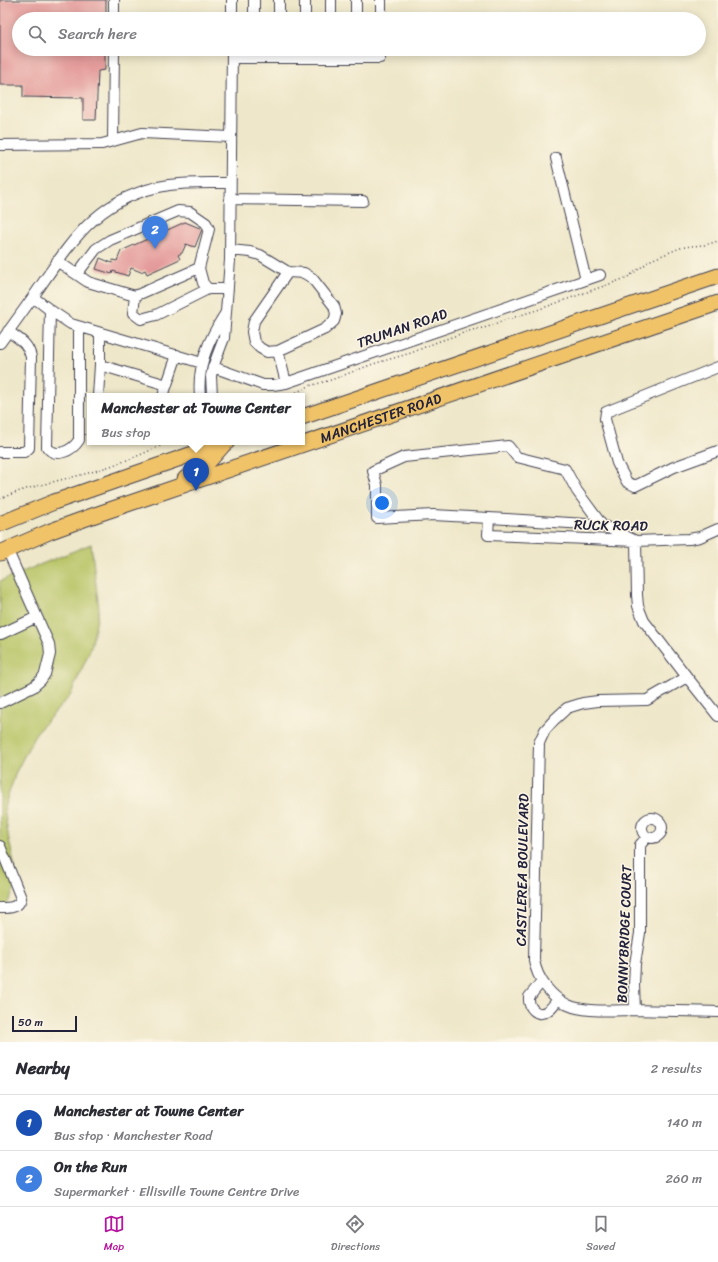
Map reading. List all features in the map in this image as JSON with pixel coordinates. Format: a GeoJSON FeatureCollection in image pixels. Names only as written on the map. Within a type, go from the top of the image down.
{"type":"FeatureCollection","features":[{"type":"Feature","properties":{"kind":"highway","name":"MANCHESTER ROAD"},"geometry":{"type":"LineString","coordinates":[[305,416],[718,276]]}},
{"type":"Feature","properties":{"kind":"highway","name":"MANCHESTER ROAD"},"geometry":{"type":"LineString","coordinates":[[305,443],[718,303]]}},
{"type":"Feature","properties":{"kind":"highway"},"geometry":{"type":"LineString","coordinates":[[180,458],[191,445]]}},
{"type":"Feature","properties":{"kind":"highway"},"geometry":{"type":"LineString","coordinates":[[0,524],[54,502],[218,445]]}},
{"type":"Feature","properties":{"kind":"highway"},"geometry":{"type":"LineString","coordinates":[[174,488],[198,471],[220,445]]}},
{"type":"Feature","properties":{"kind":"highway"},"geometry":{"type":"LineString","coordinates":[[221,445],[227,457],[247,463]]}},
{"type":"Feature","properties":{"kind":"highway","name":"MANCHESTER ROAD"},"geometry":{"type":"LineString","coordinates":[[4,551],[58,528],[300,445]]}},
{"type":"Feature","properties":{"kind":"street"},"geometry":{"type":"LineString","coordinates":[[114,0],[114,12]]}},
{"type":"Feature","properties":{"kind":"street"},"geometry":{"type":"LineString","coordinates":[[232,0],[232,12]]}},
{"type":"Feature","properties":{"kind":"street"},"geometry":{"type":"LineString","coordinates":[[254,0],[254,12]]}},
{"type":"Feature","properties":{"kind":"street"},"geometry":{"type":"LineString","coordinates":[[279,0],[279,12]]}},
{"type":"Feature","properties":{"kind":"street"},"geometry":{"type":"LineString","coordinates":[[305,0],[305,12]]}},
{"type":"Feature","properties":{"kind":"street"},"geometry":{"type":"LineString","coordinates":[[330,12],[331,0]]}},
{"type":"Feature","properties":{"kind":"street"},"geometry":{"type":"LineString","coordinates":[[356,0],[356,12]]}},
{"type":"Feature","properties":{"kind":"street"},"geometry":{"type":"LineString","coordinates":[[381,0],[381,12]]}},
{"type":"Feature","properties":{"kind":"street"},"geometry":{"type":"LineString","coordinates":[[113,141],[114,56]]}},
{"type":"Feature","properties":{"kind":"street"},"geometry":{"type":"LineString","coordinates":[[212,393],[211,376],[224,338],[228,289],[230,250],[229,199],[232,56]]}},
{"type":"Feature","properties":{"kind":"street"},"geometry":{"type":"LineString","coordinates":[[368,56],[380,58],[380,56]]}},
{"type":"Feature","properties":{"kind":"street"},"geometry":{"type":"LineString","coordinates":[[0,145],[102,144],[142,134],[231,137]]}},
{"type":"Feature","properties":{"kind":"street"},"geometry":{"type":"LineString","coordinates":[[556,158],[586,280]]}},
{"type":"Feature","properties":{"kind":"street"},"geometry":{"type":"LineString","coordinates":[[0,343],[69,245],[92,220],[108,208],[123,199],[153,188],[170,185],[230,183]]}},
{"type":"Feature","properties":{"kind":"street"},"geometry":{"type":"LineString","coordinates":[[229,199],[363,201]]}},
{"type":"Feature","properties":{"kind":"street"},"geometry":{"type":"LineString","coordinates":[[76,274],[96,249],[110,240],[178,211],[190,212],[206,222],[209,229],[199,268],[203,283],[208,289]]}},
{"type":"Feature","properties":{"kind":"street"},"geometry":{"type":"LineString","coordinates":[[230,250],[250,252],[260,255],[288,272],[304,273],[312,278],[334,306],[336,314],[334,321],[325,329],[278,351],[267,352],[254,342],[252,332],[254,321],[288,272]]}},
{"type":"Feature","properties":{"kind":"street"},"geometry":{"type":"LineString","coordinates":[[57,261],[88,282],[135,296],[199,268]]}},
{"type":"Feature","properties":{"kind":"street","name":"TRUMAN ROAD"},"geometry":{"type":"LineString","coordinates":[[213,367],[263,385],[286,383],[600,275]]}},
{"type":"Feature","properties":{"kind":"street"},"geometry":{"type":"LineString","coordinates":[[135,296],[133,313],[141,319],[156,315],[208,289],[228,289]]}},
{"type":"Feature","properties":{"kind":"street"},"geometry":{"type":"LineString","coordinates":[[33,297],[66,321],[79,327],[202,363]]}},
{"type":"Feature","properties":{"kind":"street"},"geometry":{"type":"LineString","coordinates":[[50,310],[47,447],[50,452],[56,454],[64,452],[75,446],[78,440],[79,327]]}},
{"type":"Feature","properties":{"kind":"street"},"geometry":{"type":"LineString","coordinates":[[200,393],[199,379],[202,363],[212,334],[225,314]]}},
{"type":"Feature","properties":{"kind":"street"},"geometry":{"type":"LineString","coordinates":[[0,452],[24,452],[29,448],[30,349],[8,331]]}},
{"type":"Feature","properties":{"kind":"street"},"geometry":{"type":"LineString","coordinates":[[98,393],[100,333]]}},
{"type":"Feature","properties":{"kind":"street"},"geometry":{"type":"LineString","coordinates":[[278,351],[286,383]]}},
{"type":"Feature","properties":{"kind":"street"},"geometry":{"type":"LineString","coordinates":[[164,393],[176,355]]}},
{"type":"Feature","properties":{"kind":"street"},"geometry":{"type":"LineString","coordinates":[[100,365],[167,385]]}},
{"type":"Feature","properties":{"kind":"street"},"geometry":{"type":"LineString","coordinates":[[718,367],[606,412],[605,419],[617,463],[627,482],[635,486],[674,467],[718,451]]}},
{"type":"Feature","properties":{"kind":"street"},"geometry":{"type":"LineString","coordinates":[[602,525],[577,490],[565,470],[517,457],[508,446],[404,457],[373,472],[377,485],[377,518],[434,515],[602,525],[636,541],[638,606],[644,621],[718,716]]}},
{"type":"Feature","properties":{"kind":"street","name":"RUCK ROAD"},"geometry":{"type":"LineString","coordinates":[[489,518],[488,535],[502,536],[636,541],[689,539],[700,537],[718,529]]}},
{"type":"Feature","properties":{"kind":"street"},"geometry":{"type":"LineString","coordinates":[[0,703],[33,687],[41,680],[46,674],[50,654],[49,644],[37,616],[4,551]]}},
{"type":"Feature","properties":{"kind":"street"},"geometry":{"type":"LineString","coordinates":[[2,634],[37,616]]}},
{"type":"Feature","properties":{"kind":"street","name":"CASTLEREA BOULEVARD"},"geometry":{"type":"LineString","coordinates":[[687,677],[647,700],[598,701],[583,703],[567,708],[545,730],[539,743],[534,949],[535,967],[537,974],[551,992],[567,1005],[574,1007],[598,1010],[718,1012]]}},
{"type":"Feature","properties":{"kind":"street","name":"BONNYBRIDGE COURT"},"geometry":{"type":"LineString","coordinates":[[635,1010],[635,964],[640,933],[640,845],[647,837]]}},
{"type":"Feature","properties":{"kind":"street"},"geometry":{"type":"LineString","coordinates":[[0,846],[21,898],[17,905],[10,908],[0,908]]}},
{"type":"Feature","properties":{"kind":"street"},"geometry":{"type":"LineString","coordinates":[[542,981],[529,997],[529,1005],[532,1009],[536,1012],[544,1013],[550,1009],[558,998]]}},
{"type":"Feature","properties":{"kind":"path"},"geometry":{"type":"LineString","coordinates":[[0,499],[31,487],[90,473],[126,461],[161,445]]}},
{"type":"Feature","properties":{"kind":"green space"},"geometry":{"type":"Polygon","coordinates":[[[91,544],[99,609],[91,648],[70,696],[36,733],[16,772],[4,808],[18,882],[6,907],[0,910],[0,581],[91,544]]]}},
{"type":"Feature","properties":{"kind":"building"},"geometry":{"type":"Polygon","coordinates":[[[0,0],[106,0],[106,12],[12,12],[12,56],[105,56],[105,70],[98,71],[96,120],[83,120],[83,98],[23,97],[23,85],[0,85],[0,0]]]}},
{"type":"Feature","properties":{"kind":"building"},"geometry":{"type":"Polygon","coordinates":[[[185,222],[202,229],[195,247],[186,244],[182,253],[178,255],[180,259],[147,274],[145,270],[141,272],[131,268],[128,276],[113,271],[112,274],[96,269],[100,258],[112,263],[113,260],[117,261],[121,251],[185,222]]]}},
{"type":"Feature","properties":{"kind":"place","name":"On the Run"},"geometry":{"type":"Point","coordinates":[155,249]}},
{"type":"Feature","properties":{"kind":"place","name":"Manchester at Towne Center"},"geometry":{"type":"Point","coordinates":[196,491]}}]}
